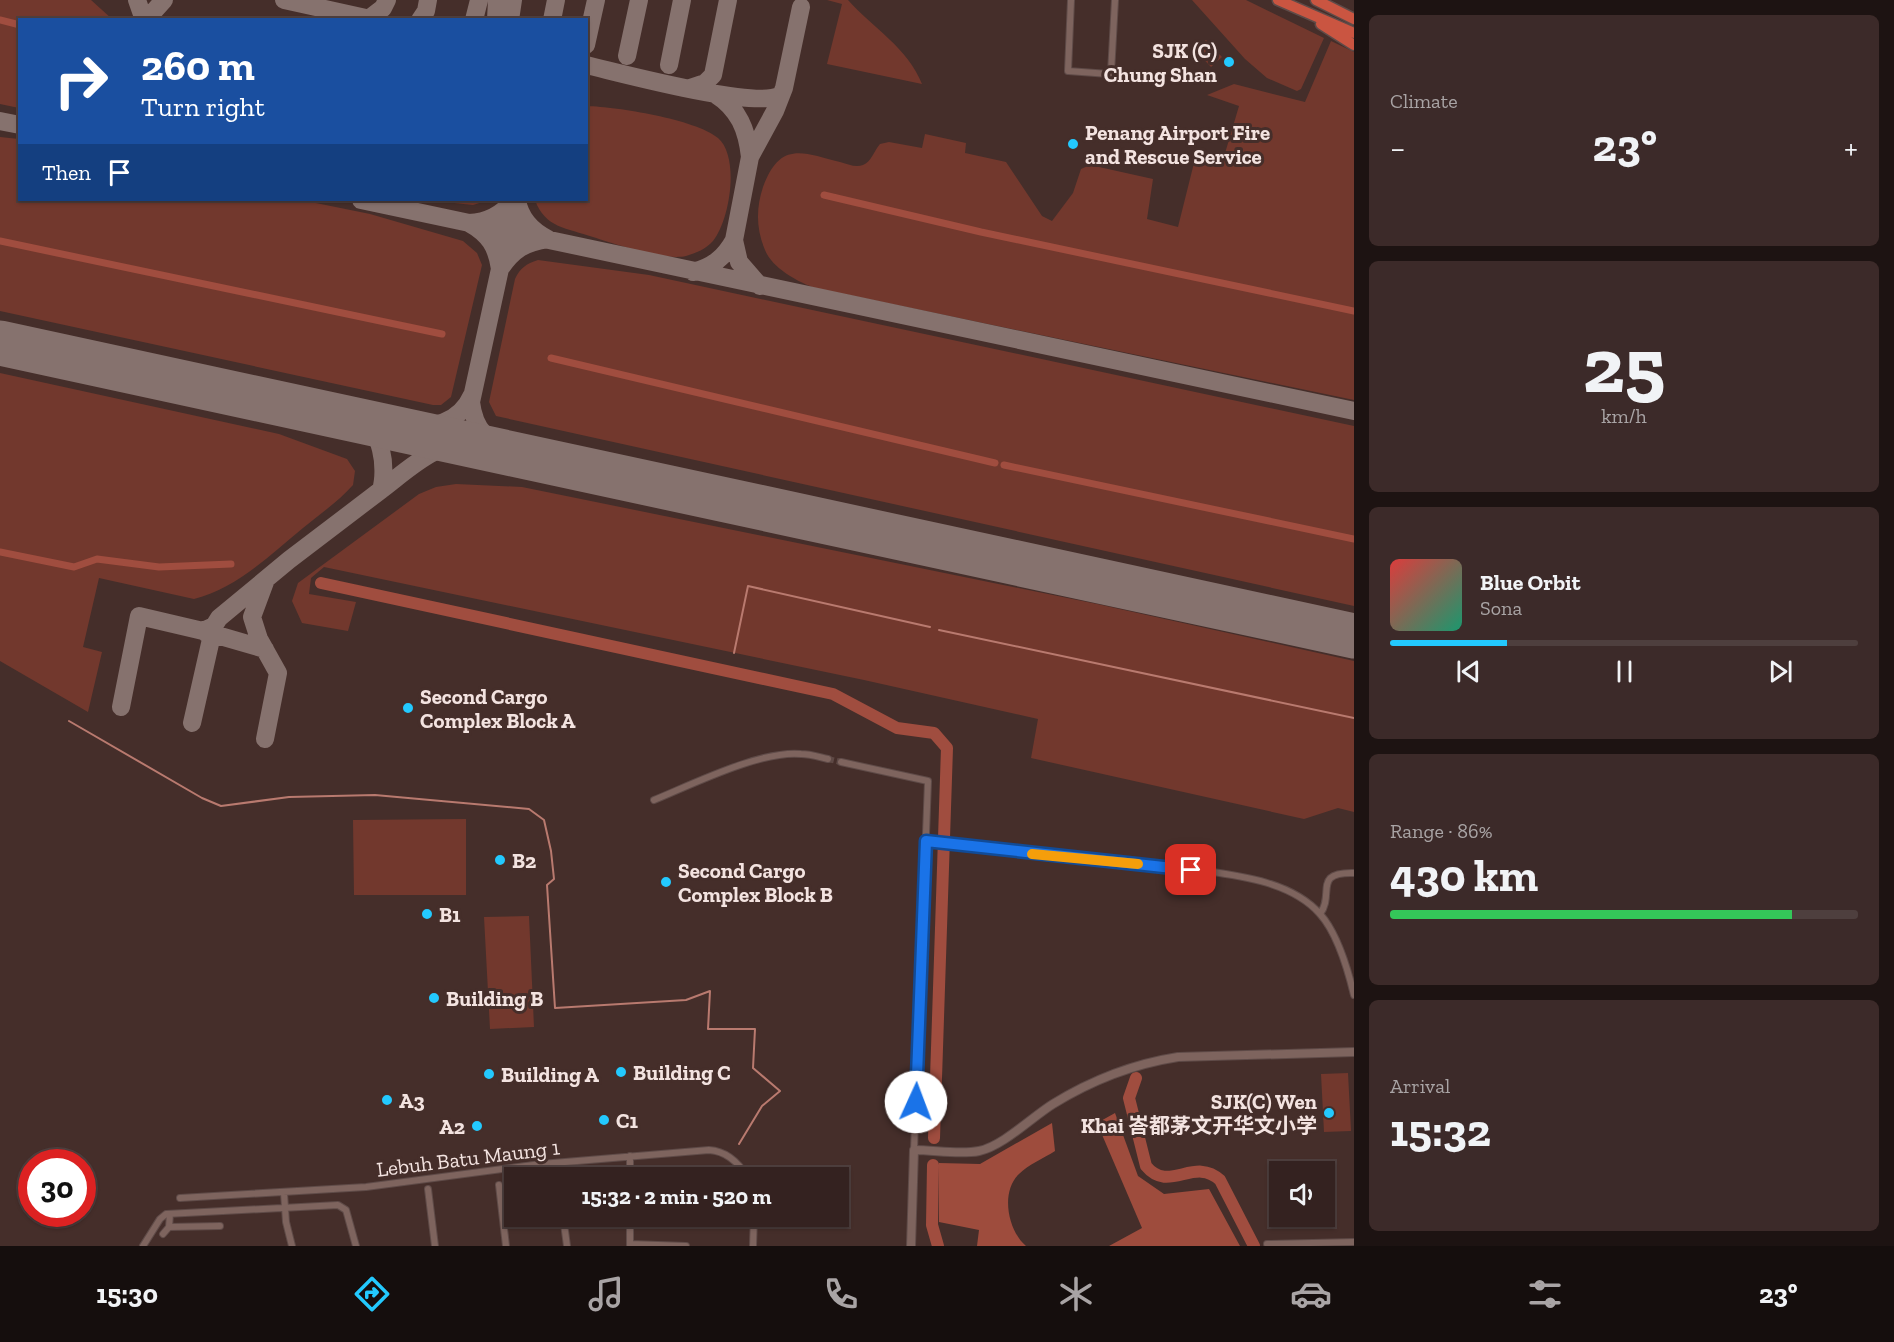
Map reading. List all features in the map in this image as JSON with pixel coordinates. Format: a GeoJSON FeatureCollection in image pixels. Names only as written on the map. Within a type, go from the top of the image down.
{"type":"FeatureCollection","features":[{"type":"Feature","properties":{"kind":"highway"},"geometry":{"type":"LineString","coordinates":[[1278,0],[1354,33]]}},
{"type":"Feature","properties":{"kind":"highway"},"geometry":{"type":"LineString","coordinates":[[1320,2],[1354,12]]}},
{"type":"Feature","properties":{"kind":"highway"},"geometry":{"type":"LineString","coordinates":[[1320,2],[1354,19]]}},
{"type":"Feature","properties":{"kind":"highway"},"geometry":{"type":"LineString","coordinates":[[1302,12],[1354,45]]}},
{"type":"Feature","properties":{"kind":"street"},"geometry":{"type":"LineString","coordinates":[[1071,0],[1068,71],[1109,74],[1111,73],[1115,0]]}},
{"type":"Feature","properties":{"kind":"street"},"geometry":{"type":"LineString","coordinates":[[654,800],[734,768],[783,755],[800,753],[828,759]]}},
{"type":"Feature","properties":{"kind":"street"},"geometry":{"type":"LineString","coordinates":[[841,762],[928,781],[911,1246]]}},
{"type":"Feature","properties":{"kind":"street"},"geometry":{"type":"LineString","coordinates":[[927,841],[962,847],[1250,877],[1289,892],[1320,914],[1334,940],[1354,995]]}},
{"type":"Feature","properties":{"kind":"street"},"geometry":{"type":"LineString","coordinates":[[1320,914],[1323,910],[1325,888],[1329,880],[1337,874],[1354,873]]}},
{"type":"Feature","properties":{"kind":"street"},"geometry":{"type":"LineString","coordinates":[[914,1150],[980,1151],[995,1144],[1054,1104],[1084,1087],[1115,1073],[1154,1061],[1178,1057],[1354,1052]]}},
{"type":"Feature","properties":{"kind":"street","name":"Lebuh Batu Maung 1"},"geometry":{"type":"LineString","coordinates":[[180,1198],[366,1187],[630,1156],[718,1150],[732,1159],[739,1167]]}},
{"type":"Feature","properties":{"kind":"street"},"geometry":{"type":"LineString","coordinates":[[630,1156],[630,1167]]}},
{"type":"Feature","properties":{"kind":"street"},"geometry":{"type":"LineString","coordinates":[[499,1185],[506,1246]]}},
{"type":"Feature","properties":{"kind":"street"},"geometry":{"type":"LineString","coordinates":[[428,1188],[435,1246]]}},
{"type":"Feature","properties":{"kind":"street"},"geometry":{"type":"LineString","coordinates":[[284,1193],[292,1246]]}},
{"type":"Feature","properties":{"kind":"street"},"geometry":{"type":"LineString","coordinates":[[143,1246],[160,1219],[170,1214],[338,1205],[344,1207],[356,1246]]}},
{"type":"Feature","properties":{"kind":"street"},"geometry":{"type":"LineString","coordinates":[[163,1234],[169,1227],[170,1214]]}},
{"type":"Feature","properties":{"kind":"street"},"geometry":{"type":"LineString","coordinates":[[169,1227],[220,1226]]}},
{"type":"Feature","properties":{"kind":"street"},"geometry":{"type":"LineString","coordinates":[[564,1227],[567,1246]]}},
{"type":"Feature","properties":{"kind":"street"},"geometry":{"type":"LineString","coordinates":[[630,1227],[629,1245],[686,1246]]}},
{"type":"Feature","properties":{"kind":"street"},"geometry":{"type":"LineString","coordinates":[[753,1246],[754,1227]]}},
{"type":"Feature","properties":{"kind":"street"},"geometry":{"type":"LineString","coordinates":[[1267,1244],[1354,1242]]}},
{"type":"Feature","properties":{"kind":"shaded area"},"geometry":{"type":"Polygon","coordinates":[[[0,0],[91,0],[111,18],[18,18],[18,108],[0,104],[0,0]]]}},
{"type":"Feature","properties":{"kind":"shaded area"},"geometry":{"type":"Polygon","coordinates":[[[827,0],[848,0],[908,59],[922,84],[827,64],[842,4],[827,0]]]}},
{"type":"Feature","properties":{"kind":"shaded area"},"geometry":{"type":"Polygon","coordinates":[[[1192,0],[1246,0],[1324,38],[1301,89],[1297,91],[1267,78],[1245,59],[1192,0]]]}},
{"type":"Feature","properties":{"kind":"shaded area"},"geometry":{"type":"Polygon","coordinates":[[[1206,40],[1222,57],[1211,67],[1195,50],[1206,40]]]}},
{"type":"Feature","properties":{"kind":"shaded area"},"geometry":{"type":"Polygon","coordinates":[[[1331,41],[1354,52],[1354,400],[815,288],[794,278],[773,263],[762,242],[758,211],[763,187],[777,162],[785,156],[803,153],[860,166],[866,164],[880,144],[889,142],[922,148],[925,134],[966,143],[965,153],[1006,162],[1042,216],[1052,221],[1073,193],[1081,169],[1090,165],[1153,179],[1147,219],[1178,227],[1195,159],[1223,160],[1239,106],[1207,95],[1234,84],[1305,102],[1331,41]]]}},
{"type":"Feature","properties":{"kind":"shaded area"},"geometry":{"type":"Polygon","coordinates":[[[588,106],[636,112],[692,125],[718,138],[725,147],[729,159],[731,173],[728,204],[719,231],[710,244],[686,256],[653,254],[566,229],[551,222],[539,209],[535,201],[588,201],[588,106]]]}},
{"type":"Feature","properties":{"kind":"shaded area"},"geometry":{"type":"Polygon","coordinates":[[[0,137],[18,139],[18,201],[306,201],[370,214],[463,241],[477,253],[482,265],[451,397],[441,405],[0,311],[0,137]]]}},
{"type":"Feature","properties":{"kind":"shaded area"},"geometry":{"type":"Polygon","coordinates":[[[435,201],[486,201],[473,205],[435,201]]]}},
{"type":"Feature","properties":{"kind":"shaded area"},"geometry":{"type":"Polygon","coordinates":[[[538,260],[649,275],[1354,426],[1354,606],[496,416],[489,402],[515,279],[524,267],[538,260]]]}},
{"type":"Feature","properties":{"kind":"shaded area"},"geometry":{"type":"Polygon","coordinates":[[[0,373],[279,434],[347,459],[355,471],[353,485],[336,502],[252,570],[210,594],[194,599],[99,578],[83,647],[102,652],[88,712],[0,661],[0,373]]]}},
{"type":"Feature","properties":{"kind":"shaded area"},"geometry":{"type":"Polygon","coordinates":[[[456,484],[522,487],[1097,604],[1354,661],[1354,812],[1338,808],[1304,819],[1031,758],[1038,719],[864,680],[324,567],[311,578],[309,594],[356,602],[348,631],[302,623],[292,601],[298,583],[419,494],[436,487],[456,484]]]}},
{"type":"Feature","properties":{"kind":"shaded area"},"geometry":{"type":"Polygon","coordinates":[[[466,819],[466,895],[354,895],[353,820],[466,819]]]}},
{"type":"Feature","properties":{"kind":"shaded area"},"geometry":{"type":"Polygon","coordinates":[[[529,916],[534,1027],[490,1029],[484,917],[529,916]]]}},
{"type":"Feature","properties":{"kind":"shaded area"},"geometry":{"type":"Polygon","coordinates":[[[1348,1073],[1351,1131],[1324,1132],[1321,1074],[1348,1073]]]}},
{"type":"Feature","properties":{"kind":"shaded area"},"geometry":{"type":"Polygon","coordinates":[[[1115,1113],[1138,1176],[1164,1194],[1209,1189],[1240,1246],[1109,1246],[1142,1228],[1097,1123],[1115,1113]]]}},
{"type":"Feature","properties":{"kind":"shaded area"},"geometry":{"type":"Polygon","coordinates":[[[1052,1123],[1055,1151],[1019,1174],[1010,1191],[1008,1201],[1011,1221],[1026,1246],[977,1246],[979,1230],[939,1222],[939,1163],[980,1164],[1052,1123]]]}},
{"type":"Feature","properties":{"kind":"waterway"},"geometry":{"type":"LineString","coordinates":[[0,20],[18,24]]}},
{"type":"Feature","properties":{"kind":"waterway"},"geometry":{"type":"LineString","coordinates":[[824,195],[981,232],[1354,311]]}},
{"type":"Feature","properties":{"kind":"waterway"},"geometry":{"type":"LineString","coordinates":[[0,241],[442,334]]}},
{"type":"Feature","properties":{"kind":"waterway"},"geometry":{"type":"LineString","coordinates":[[551,358],[995,463]]}},
{"type":"Feature","properties":{"kind":"waterway"},"geometry":{"type":"LineString","coordinates":[[1004,465],[1354,539]]}},
{"type":"Feature","properties":{"kind":"waterway"},"geometry":{"type":"LineString","coordinates":[[0,552],[74,567],[97,559],[159,567],[231,564]]}},
{"type":"Feature","properties":{"kind":"waterway"},"geometry":{"type":"LineString","coordinates":[[321,583],[833,694],[897,728],[934,733],[947,748],[934,1138]]}},
{"type":"Feature","properties":{"kind":"waterway"},"geometry":{"type":"LineString","coordinates":[[734,653],[748,586],[930,627]]}},
{"type":"Feature","properties":{"kind":"waterway"},"geometry":{"type":"LineString","coordinates":[[939,630],[1354,718]]}},
{"type":"Feature","properties":{"kind":"waterway"},"geometry":{"type":"LineString","coordinates":[[69,721],[202,798],[221,806],[289,797],[375,795],[529,809],[544,820],[551,851],[554,879],[547,885],[555,1008],[686,1000],[710,991],[708,1029],[755,1029],[753,1068],[780,1091],[762,1106],[739,1144]]}},
{"type":"Feature","properties":{"kind":"waterway"},"geometry":{"type":"LineString","coordinates":[[1136,1078],[1129,1098],[1146,1166],[1155,1174],[1164,1177],[1201,1172],[1220,1180],[1254,1246]]}},
{"type":"Feature","properties":{"kind":"waterway"},"geometry":{"type":"LineString","coordinates":[[933,1165],[932,1225],[938,1246]]}},
{"type":"Feature","properties":{"kind":"taxiway"},"geometry":{"type":"LineString","coordinates":[[137,0],[143,18]]}},
{"type":"Feature","properties":{"kind":"taxiway"},"geometry":{"type":"LineString","coordinates":[[148,18],[164,0]]}},
{"type":"Feature","properties":{"kind":"taxiway"},"geometry":{"type":"LineString","coordinates":[[284,0],[366,18]]}},
{"type":"Feature","properties":{"kind":"taxiway"},"geometry":{"type":"LineString","coordinates":[[370,18],[383,8],[387,0]]}},
{"type":"Feature","properties":{"kind":"taxiway"},"geometry":{"type":"LineString","coordinates":[[421,18],[426,11],[428,0]]}},
{"type":"Feature","properties":{"kind":"taxiway"},"geometry":{"type":"LineString","coordinates":[[474,18],[479,0]]}},
{"type":"Feature","properties":{"kind":"taxiway"},"geometry":{"type":"LineString","coordinates":[[496,18],[497,0]]}},
{"type":"Feature","properties":{"kind":"taxiway"},"geometry":{"type":"LineString","coordinates":[[510,18],[513,0]]}},
{"type":"Feature","properties":{"kind":"taxiway"},"geometry":{"type":"LineString","coordinates":[[552,18],[556,0]]}},
{"type":"Feature","properties":{"kind":"taxiway"},"geometry":{"type":"LineString","coordinates":[[588,36],[596,0]]}},
{"type":"Feature","properties":{"kind":"taxiway"},"geometry":{"type":"LineString","coordinates":[[627,56],[639,0]]}},
{"type":"Feature","properties":{"kind":"taxiway"},"geometry":{"type":"LineString","coordinates":[[669,65],[682,0]]}},
{"type":"Feature","properties":{"kind":"taxiway"},"geometry":{"type":"LineString","coordinates":[[690,88],[705,83],[713,75],[728,0]]}},
{"type":"Feature","properties":{"kind":"taxiway"},"geometry":{"type":"LineString","coordinates":[[734,240],[750,157],[775,111],[784,88],[801,7]]}},
{"type":"Feature","properties":{"kind":"taxiway"},"geometry":{"type":"LineString","coordinates":[[588,65],[718,94],[745,98],[767,98],[781,95]]}},
{"type":"Feature","properties":{"kind":"taxiway"},"geometry":{"type":"LineString","coordinates":[[715,94],[736,113],[747,138],[750,157]]}},
{"type":"Feature","properties":{"kind":"taxiway"},"geometry":{"type":"LineString","coordinates":[[0,121],[18,125]]}},
{"type":"Feature","properties":{"kind":"taxiway"},"geometry":{"type":"LineString","coordinates":[[366,201],[1354,411]]}},
{"type":"Feature","properties":{"kind":"taxiway"},"geometry":{"type":"LineString","coordinates":[[512,201],[494,217],[469,223],[491,242],[497,254],[500,269],[520,248],[548,239],[528,224],[517,201]]}},
{"type":"Feature","properties":{"kind":"taxiway"},"geometry":{"type":"LineString","coordinates":[[515,201],[471,402],[480,430],[492,441],[517,455]]}},
{"type":"Feature","properties":{"kind":"taxiway"},"geometry":{"type":"LineString","coordinates":[[693,272],[717,261],[734,240],[739,262],[760,286]]}},
{"type":"Feature","properties":{"kind":"taxiway"},"geometry":{"type":"LineString","coordinates":[[402,430],[443,423],[460,413],[472,395]]}},
{"type":"Feature","properties":{"kind":"taxiway"},"geometry":{"type":"LineString","coordinates":[[356,420],[372,430],[381,449],[383,460],[381,490],[438,450],[464,444],[477,446]]}},
{"type":"Feature","properties":{"kind":"taxiway"},"geometry":{"type":"LineString","coordinates":[[192,723],[214,626],[219,618],[289,560],[381,490]]}},
{"type":"Feature","properties":{"kind":"taxiway"},"geometry":{"type":"LineString","coordinates":[[265,582],[252,617],[259,639],[278,673],[265,739]]}},
{"type":"Feature","properties":{"kind":"taxiway"},"geometry":{"type":"LineString","coordinates":[[121,707],[139,616],[203,631],[214,626]]}},
{"type":"Feature","properties":{"kind":"taxiway"},"geometry":{"type":"LineString","coordinates":[[206,633],[203,631],[265,649]]}},
{"type":"Feature","properties":{"kind":"runway"},"geometry":{"type":"LineString","coordinates":[[0,343],[1354,636]]}},
{"type":"Feature","properties":{"kind":"tunnel"},"geometry":{"type":"LineString","coordinates":[[828,759],[841,762]]}},
{"type":"Feature","properties":{"kind":"slow traffic"},"geometry":{"type":"LineString","coordinates":[[1032,854],[1138,864]]}},
{"type":"Feature","properties":{"kind":"place","name":"SJK (C) Chung Shan"},"geometry":{"type":"Point","coordinates":[1229,62]}},
{"type":"Feature","properties":{"kind":"place","name":"Penang Airport Fire and Rescue Service"},"geometry":{"type":"Point","coordinates":[1073,144]}},
{"type":"Feature","properties":{"kind":"place","name":"Second Cargo Complex Block A"},"geometry":{"type":"Point","coordinates":[408,708]}},
{"type":"Feature","properties":{"kind":"place","name":"B2"},"geometry":{"type":"Point","coordinates":[500,860]}},
{"type":"Feature","properties":{"kind":"place","name":"Second Cargo Complex Block B"},"geometry":{"type":"Point","coordinates":[666,882]}},
{"type":"Feature","properties":{"kind":"place","name":"B1"},"geometry":{"type":"Point","coordinates":[427,914]}},
{"type":"Feature","properties":{"kind":"place","name":"Building B"},"geometry":{"type":"Point","coordinates":[434,998]}},
{"type":"Feature","properties":{"kind":"place","name":"Building C"},"geometry":{"type":"Point","coordinates":[621,1072]}},
{"type":"Feature","properties":{"kind":"place","name":"Building A"},"geometry":{"type":"Point","coordinates":[489,1074]}},
{"type":"Feature","properties":{"kind":"place","name":"A3"},"geometry":{"type":"Point","coordinates":[387,1100]}},
{"type":"Feature","properties":{"kind":"place","name":"SJK(C) Wen Khai 峇都茅文开华文小学"},"geometry":{"type":"Point","coordinates":[1329,1113]}},
{"type":"Feature","properties":{"kind":"place","name":"C1"},"geometry":{"type":"Point","coordinates":[604,1120]}},
{"type":"Feature","properties":{"kind":"place","name":"A2"},"geometry":{"type":"Point","coordinates":[477,1126]}},
{"type":"Feature","properties":{"kind":"route"},"geometry":{"type":"LineString","coordinates":[[916,1102],[926,841],[962,847],[1191,870]]}}]}
